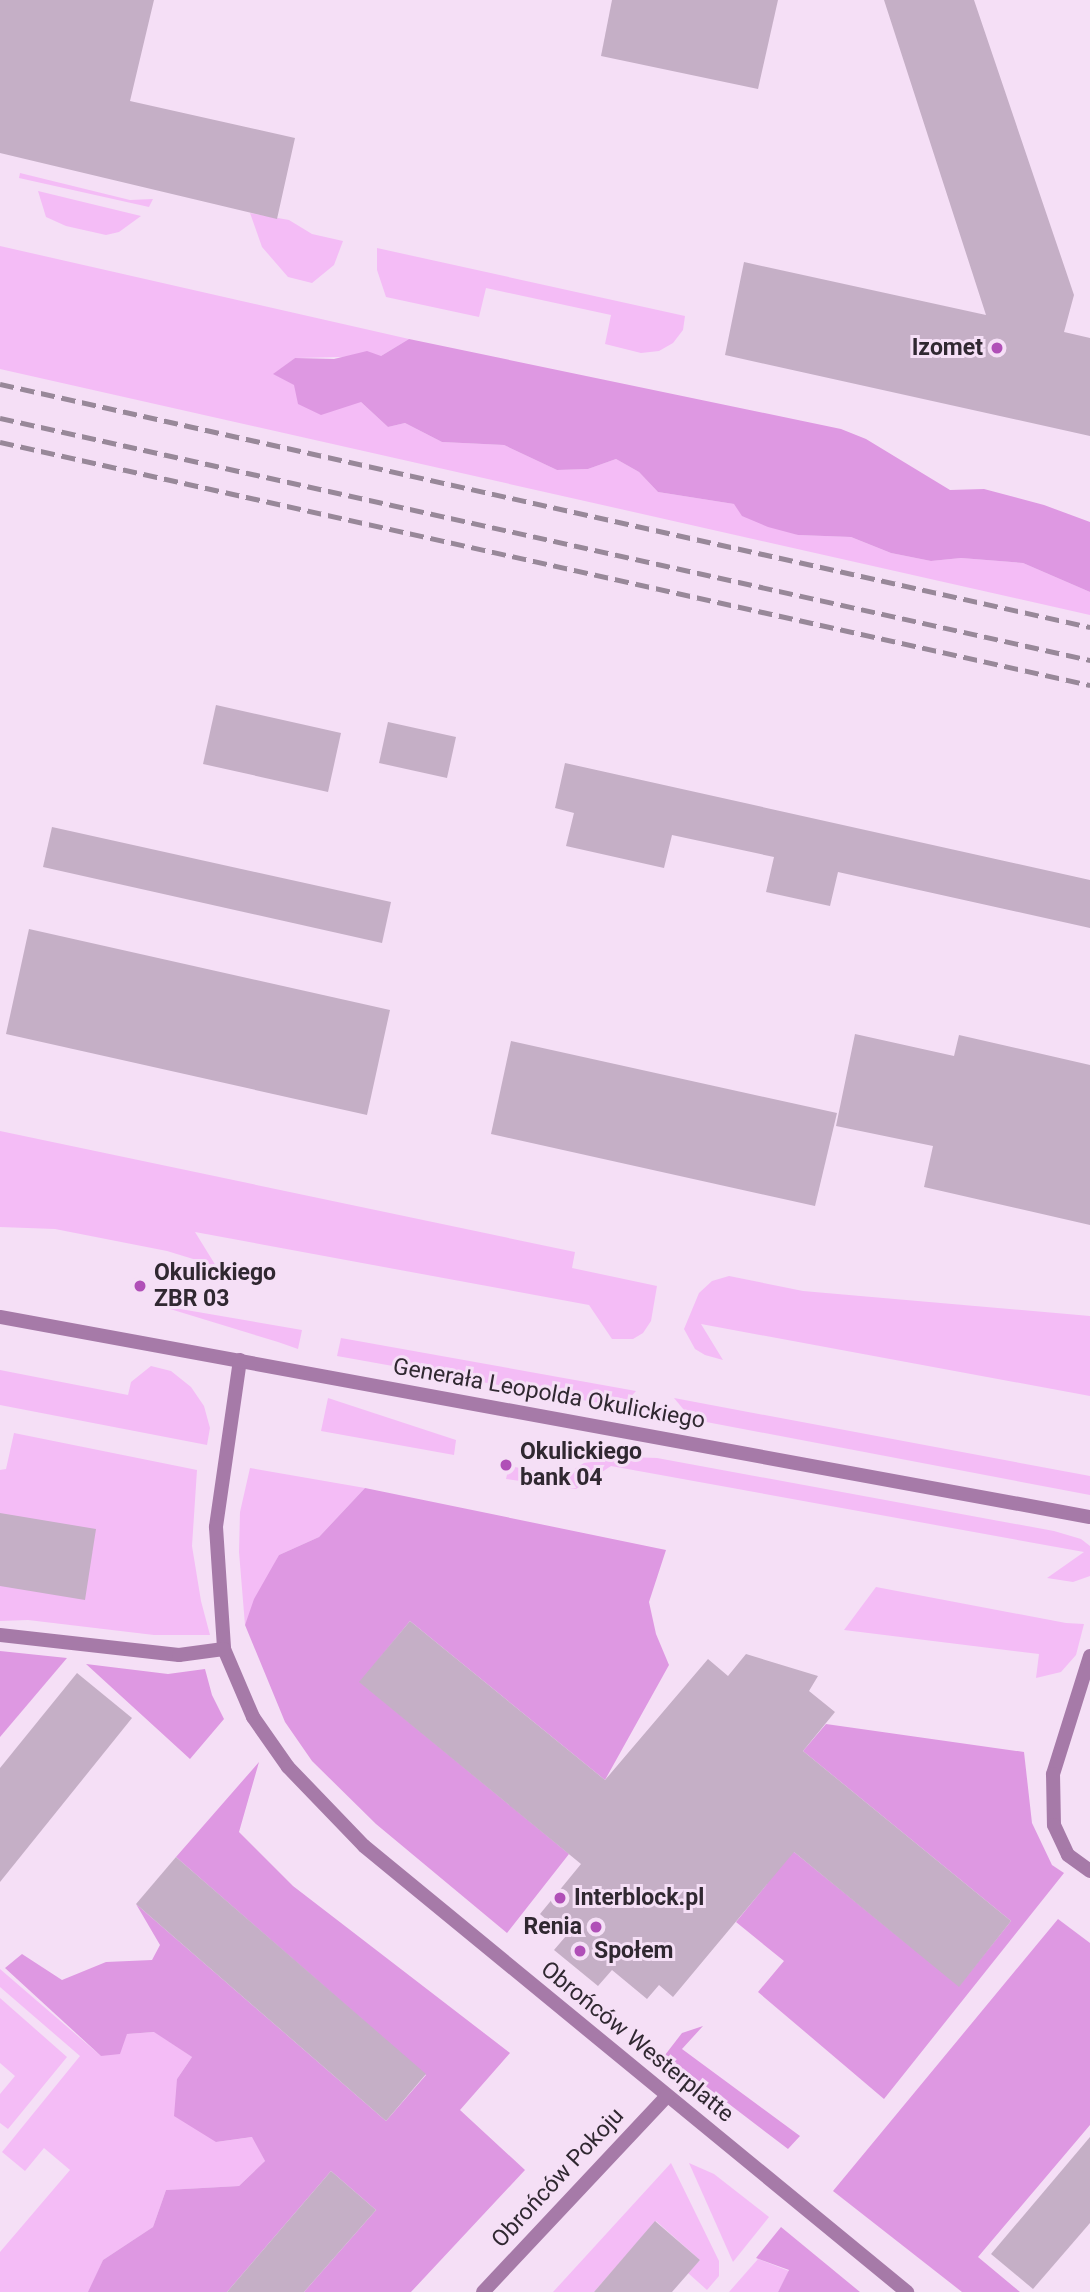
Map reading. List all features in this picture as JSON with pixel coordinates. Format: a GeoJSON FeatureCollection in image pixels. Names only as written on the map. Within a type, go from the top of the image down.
{"type":"FeatureCollection","features":[{"type":"Feature","properties":{"kind":"street","name":"Generała Leopolda Okulickiego"},"geometry":{"type":"LineString","coordinates":[[0,1317],[1090,1517]]}},
{"type":"Feature","properties":{"kind":"street","name":"Obrońców Westerplatte"},"geometry":{"type":"LineString","coordinates":[[240,1360],[216,1527],[224,1649],[253,1717],[288,1767],[364,1846],[907,2292]]}},
{"type":"Feature","properties":{"kind":"street"},"geometry":{"type":"LineString","coordinates":[[0,1635],[178,1655],[224,1649]]}},
{"type":"Feature","properties":{"kind":"street"},"geometry":{"type":"LineString","coordinates":[[1090,1656],[1053,1774],[1054,1825],[1069,1855],[1090,1871]]}},
{"type":"Feature","properties":{"kind":"street","name":"Obrońców Pokoju"},"geometry":{"type":"LineString","coordinates":[[483,2292],[667,2096]]}},
{"type":"Feature","properties":{"kind":"shaded area"},"geometry":{"type":"Polygon","coordinates":[[[20,173],[130,200],[153,199],[149,207],[19,178],[20,173]]]}},
{"type":"Feature","properties":{"kind":"shaded area"},"geometry":{"type":"Polygon","coordinates":[[[38,191],[141,216],[119,232],[106,235],[66,226],[46,217],[38,191]]]}},
{"type":"Feature","properties":{"kind":"shaded area"},"geometry":{"type":"Polygon","coordinates":[[[250,213],[289,220],[312,234],[343,241],[334,265],[312,283],[288,277],[262,247],[250,213]]]}},
{"type":"Feature","properties":{"kind":"shaded area"},"geometry":{"type":"Polygon","coordinates":[[[0,246],[409,339],[381,356],[295,358],[274,374],[295,385],[361,402],[388,427],[405,423],[442,442],[504,445],[557,470],[588,469],[616,459],[639,472],[658,492],[734,504],[798,535],[851,537],[891,553],[931,561],[961,558],[1023,563],[1090,592],[1090,615],[0,369],[0,246]]]}},
{"type":"Feature","properties":{"kind":"shaded area"},"geometry":{"type":"Polygon","coordinates":[[[377,248],[685,316],[683,330],[673,343],[659,351],[641,353],[605,344],[611,315],[486,288],[479,317],[386,297],[377,270],[377,248]]]}},
{"type":"Feature","properties":{"kind":"shaded area"},"geometry":{"type":"Polygon","coordinates":[[[409,339],[841,429],[866,439],[950,490],[984,489],[1044,505],[1090,522],[1090,592],[1023,563],[961,558],[931,561],[891,553],[851,537],[798,535],[768,527],[742,516],[734,504],[658,492],[639,472],[616,459],[588,469],[557,470],[504,445],[442,442],[405,423],[388,427],[361,402],[321,415],[298,404],[294,385],[273,374],[295,358],[334,359],[367,351],[381,356],[409,339]]]}},
{"type":"Feature","properties":{"kind":"shaded area"},"geometry":{"type":"Polygon","coordinates":[[[0,1131],[575,1252],[572,1268],[657,1286],[651,1321],[643,1333],[633,1339],[612,1339],[589,1305],[195,1232],[216,1266],[167,1251],[55,1229],[0,1227],[0,1131]]]}},
{"type":"Feature","properties":{"kind":"shaded area"},"geometry":{"type":"Polygon","coordinates":[[[729,1276],[803,1291],[1090,1316],[1090,1396],[701,1324],[723,1360],[705,1355],[695,1349],[684,1329],[699,1293],[712,1281],[729,1276]]]}},
{"type":"Feature","properties":{"kind":"shaded area"},"geometry":{"type":"Polygon","coordinates":[[[157,1305],[302,1330],[298,1349],[278,1342],[157,1305]]]}},
{"type":"Feature","properties":{"kind":"shaded area"},"geometry":{"type":"Polygon","coordinates":[[[341,1338],[636,1391],[625,1403],[605,1404],[337,1356],[341,1338]]]}},
{"type":"Feature","properties":{"kind":"shaded area"},"geometry":{"type":"Polygon","coordinates":[[[151,1366],[171,1371],[191,1387],[204,1406],[210,1428],[207,1445],[0,1405],[0,1370],[128,1395],[131,1382],[151,1366]]]}},
{"type":"Feature","properties":{"kind":"shaded area"},"geometry":{"type":"Polygon","coordinates":[[[328,1398],[456,1440],[454,1455],[321,1431],[328,1398]]]}},
{"type":"Feature","properties":{"kind":"shaded area"},"geometry":{"type":"Polygon","coordinates":[[[674,1398],[1090,1476],[1090,1495],[701,1421],[689,1416],[674,1398]]]}},
{"type":"Feature","properties":{"kind":"shaded area"},"geometry":{"type":"Polygon","coordinates":[[[14,1433],[197,1470],[192,1546],[210,1635],[154,1635],[28,1620],[0,1621],[0,1470],[6,1469],[14,1433]]]}},
{"type":"Feature","properties":{"kind":"shaded area"},"geometry":{"type":"Polygon","coordinates":[[[628,1457],[657,1458],[1054,1531],[1081,1539],[1090,1546],[1090,1576],[1073,1582],[1047,1578],[1084,1552],[611,1466],[576,1489],[506,1479],[509,1466],[564,1476],[584,1463],[628,1457]]]}},
{"type":"Feature","properties":{"kind":"shaded area"},"geometry":{"type":"Polygon","coordinates":[[[250,1468],[365,1488],[319,1537],[279,1555],[245,1625],[239,1552],[240,1512],[250,1468]]]}},
{"type":"Feature","properties":{"kind":"shaded area"},"geometry":{"type":"Polygon","coordinates":[[[365,1488],[666,1550],[649,1602],[656,1634],[669,1665],[605,1780],[410,1621],[360,1682],[569,1854],[507,1933],[376,1824],[312,1761],[285,1722],[245,1625],[254,1599],[279,1555],[319,1537],[365,1488]]]}},
{"type":"Feature","properties":{"kind":"shaded area"},"geometry":{"type":"Polygon","coordinates":[[[876,1587],[1066,1623],[1084,1624],[1076,1655],[1061,1672],[1036,1678],[1039,1654],[844,1630],[876,1587]]]}},
{"type":"Feature","properties":{"kind":"shaded area"},"geometry":{"type":"Polygon","coordinates":[[[0,1651],[67,1658],[0,1737],[0,1651]]]}},
{"type":"Feature","properties":{"kind":"shaded area"},"geometry":{"type":"Polygon","coordinates":[[[86,1664],[168,1674],[205,1669],[212,1695],[224,1719],[190,1759],[86,1664]]]}},
{"type":"Feature","properties":{"kind":"shaded area"},"geometry":{"type":"Polygon","coordinates":[[[826,1724],[1024,1752],[1032,1823],[1052,1865],[1064,1873],[884,2099],[758,1992],[784,1961],[736,1922],[767,1884],[751,1817],[959,1986],[1011,1921],[803,1751],[826,1724]]]}},
{"type":"Feature","properties":{"kind":"shaded area"},"geometry":{"type":"Polygon","coordinates":[[[259,1762],[239,1832],[293,1886],[510,2053],[460,2110],[525,2170],[411,2292],[304,2292],[376,2210],[331,2171],[227,2292],[88,2292],[103,2260],[153,2227],[166,2190],[239,2186],[265,2161],[252,2137],[216,2142],[174,2116],[177,2079],[192,2057],[154,2032],[127,2034],[120,2054],[101,2056],[5,1968],[22,1954],[62,1980],[106,1962],[152,1960],[160,1945],[136,1904],[386,2121],[426,2075],[176,1857],[259,1762]]]}},
{"type":"Feature","properties":{"kind":"shaded area"},"geometry":{"type":"Polygon","coordinates":[[[1058,1919],[1090,1943],[1090,2125],[978,2257],[1020,2292],[962,2292],[833,2191],[1058,1919]]]}},
{"type":"Feature","properties":{"kind":"shaded area"},"geometry":{"type":"Polygon","coordinates":[[[0,1969],[101,2056],[127,2034],[155,2032],[192,2057],[177,2079],[216,2142],[253,2137],[265,2161],[239,2186],[166,2190],[153,2227],[103,2260],[89,2292],[0,2292],[0,2252],[70,2170],[44,2148],[25,2171],[2,2152],[80,2056],[0,1987],[0,1969]]]}},
{"type":"Feature","properties":{"kind":"shaded area"},"geometry":{"type":"Polygon","coordinates":[[[0,1998],[67,2057],[8,2129],[0,2123],[0,2094],[15,2076],[0,2063],[0,1998]]]}},
{"type":"Feature","properties":{"kind":"shaded area"},"geometry":{"type":"Polygon","coordinates":[[[703,2026],[682,2049],[800,2136],[788,2149],[665,2055],[682,2033],[703,2026]]]}},
{"type":"Feature","properties":{"kind":"shaded area"},"geometry":{"type":"Polygon","coordinates":[[[671,2163],[719,2261],[719,2276],[707,2290],[688,2273],[700,2260],[656,2221],[594,2292],[553,2292],[671,2163]]]}},
{"type":"Feature","properties":{"kind":"shaded area"},"geometry":{"type":"Polygon","coordinates":[[[689,2163],[714,2174],[769,2217],[733,2262],[689,2163]]]}},
{"type":"Feature","properties":{"kind":"shaded area"},"geometry":{"type":"Polygon","coordinates":[[[781,2227],[860,2292],[778,2292],[789,2270],[756,2258],[781,2227]]]}},
{"type":"Feature","properties":{"kind":"shaded area"},"geometry":{"type":"Polygon","coordinates":[[[758,2259],[789,2271],[778,2292],[729,2292],[758,2259]]]}},
{"type":"Feature","properties":{"kind":"building"},"geometry":{"type":"Polygon","coordinates":[[[0,0],[154,0],[130,101],[295,138],[277,219],[0,153],[0,0]]]}},
{"type":"Feature","properties":{"kind":"building"},"geometry":{"type":"Polygon","coordinates":[[[612,0],[778,0],[758,89],[601,56],[612,0]]]}},
{"type":"Feature","properties":{"kind":"building"},"geometry":{"type":"Polygon","coordinates":[[[884,0],[974,0],[1074,295],[1064,332],[1090,338],[1090,436],[725,355],[744,262],[986,315],[884,0]]]}},
{"type":"Feature","properties":{"kind":"building"},"geometry":{"type":"Polygon","coordinates":[[[216,705],[341,733],[328,792],[203,764],[216,705]]]}},
{"type":"Feature","properties":{"kind":"building"},"geometry":{"type":"Polygon","coordinates":[[[388,722],[456,737],[447,778],[379,763],[388,722]]]}},
{"type":"Feature","properties":{"kind":"building"},"geometry":{"type":"Polygon","coordinates":[[[565,763],[1090,880],[1090,928],[838,872],[830,906],[766,892],[774,857],[672,835],[664,868],[566,846],[574,813],[555,808],[565,763]]]}},
{"type":"Feature","properties":{"kind":"building"},"geometry":{"type":"Polygon","coordinates":[[[52,827],[391,902],[382,943],[43,867],[52,827]]]}},
{"type":"Feature","properties":{"kind":"building"},"geometry":{"type":"Polygon","coordinates":[[[29,929],[390,1010],[367,1115],[6,1034],[29,929]]]}},
{"type":"Feature","properties":{"kind":"building"},"geometry":{"type":"Polygon","coordinates":[[[855,1034],[954,1056],[959,1035],[1090,1065],[1090,1225],[924,1187],[933,1146],[836,1126],[855,1034]]]}},
{"type":"Feature","properties":{"kind":"building"},"geometry":{"type":"Polygon","coordinates":[[[511,1041],[837,1113],[815,1206],[491,1134],[511,1041]]]}},
{"type":"Feature","properties":{"kind":"building"},"geometry":{"type":"Polygon","coordinates":[[[0,1513],[96,1529],[85,1600],[0,1586],[0,1513]]]}},
{"type":"Feature","properties":{"kind":"building"},"geometry":{"type":"Polygon","coordinates":[[[410,1621],[605,1780],[708,1659],[728,1676],[746,1654],[818,1676],[809,1691],[835,1712],[803,1751],[1011,1921],[959,1987],[794,1852],[673,1997],[659,1985],[647,1999],[612,1970],[598,1986],[554,1950],[566,1936],[540,1914],[581,1864],[359,1682],[410,1621]]]}},
{"type":"Feature","properties":{"kind":"building"},"geometry":{"type":"Polygon","coordinates":[[[77,1673],[132,1718],[0,1882],[0,1768],[77,1673]]]}},
{"type":"Feature","properties":{"kind":"building"},"geometry":{"type":"Polygon","coordinates":[[[176,1857],[426,2074],[386,2121],[136,1904],[176,1857]]]}},
{"type":"Feature","properties":{"kind":"building"},"geometry":{"type":"Polygon","coordinates":[[[1090,2137],[1090,2223],[1033,2289],[991,2254],[1090,2137]]]}},
{"type":"Feature","properties":{"kind":"building"},"geometry":{"type":"Polygon","coordinates":[[[331,2171],[376,2210],[304,2292],[227,2292],[331,2171]]]}},
{"type":"Feature","properties":{"kind":"building"},"geometry":{"type":"Polygon","coordinates":[[[655,2221],[700,2260],[672,2292],[594,2292],[655,2221]]]}},
{"type":"Feature","properties":{"kind":"railway"},"geometry":{"type":"LineString","coordinates":[[0,384],[1090,627]]}},
{"type":"Feature","properties":{"kind":"railway"},"geometry":{"type":"LineString","coordinates":[[0,418],[1090,660]]}},
{"type":"Feature","properties":{"kind":"railway"},"geometry":{"type":"LineString","coordinates":[[0,442],[1090,685]]}},
{"type":"Feature","properties":{"kind":"place","name":"Izomet"},"geometry":{"type":"Point","coordinates":[997,348]}},
{"type":"Feature","properties":{"kind":"place","name":"Okulickiego ZBR 03"},"geometry":{"type":"Point","coordinates":[140,1286]}},
{"type":"Feature","properties":{"kind":"place","name":"Okulickiego bank 04"},"geometry":{"type":"Point","coordinates":[506,1465]}},
{"type":"Feature","properties":{"kind":"place","name":"Interblock.pl"},"geometry":{"type":"Point","coordinates":[560,1898]}},
{"type":"Feature","properties":{"kind":"place","name":"Renia"},"geometry":{"type":"Point","coordinates":[596,1927]}},
{"type":"Feature","properties":{"kind":"place","name":"Społem"},"geometry":{"type":"Point","coordinates":[580,1951]}}]}
